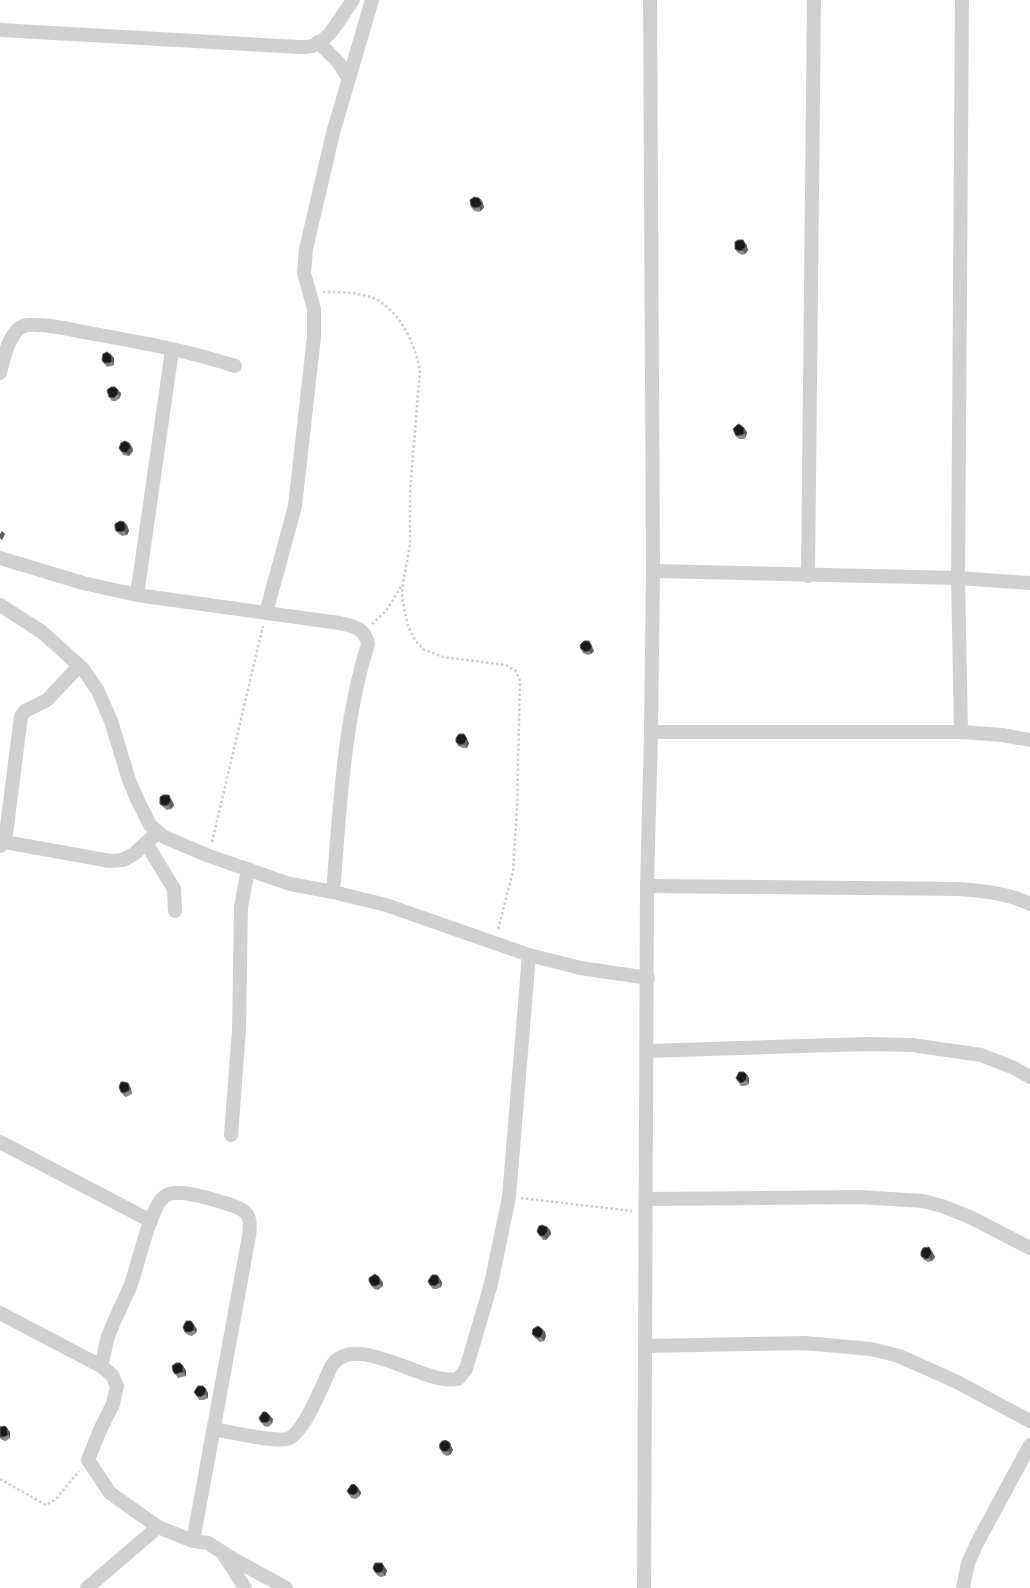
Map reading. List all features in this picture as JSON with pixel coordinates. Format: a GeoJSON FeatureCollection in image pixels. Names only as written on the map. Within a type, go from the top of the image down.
{"type":"FeatureCollection","features":[{"type":"Feature","properties":{"kind":"street"},"geometry":{"type":"LineString","coordinates":[[0,30],[282,47],[312,46],[328,34],[353,0]]}},
{"type":"Feature","properties":{"kind":"street"},"geometry":{"type":"LineString","coordinates":[[266,613],[295,506],[314,336],[314,310],[304,274],[306,249],[333,133],[372,0]]}},
{"type":"Feature","properties":{"kind":"street"},"geometry":{"type":"LineString","coordinates":[[644,1588],[647,886],[653,571],[650,0]]}},
{"type":"Feature","properties":{"kind":"street"},"geometry":{"type":"LineString","coordinates":[[808,576],[814,0]]}},
{"type":"Feature","properties":{"kind":"street"},"geometry":{"type":"LineString","coordinates":[[961,732],[958,578],[962,0]]}},
{"type":"Feature","properties":{"kind":"street"},"geometry":{"type":"LineString","coordinates":[[318,42],[338,62],[348,77]]}},
{"type":"Feature","properties":{"kind":"street"},"geometry":{"type":"LineString","coordinates":[[0,373],[6,351],[15,332],[22,326],[32,325],[70,330],[172,350],[235,366]]}},
{"type":"Feature","properties":{"kind":"street"},"geometry":{"type":"LineString","coordinates":[[137,595],[172,350]]}},
{"type":"Feature","properties":{"kind":"street"},"geometry":{"type":"LineString","coordinates":[[0,558],[84,583],[137,595],[340,623],[355,626],[364,632],[368,644],[352,705],[345,757],[333,892]]}},
{"type":"Feature","properties":{"kind":"street"},"geometry":{"type":"LineString","coordinates":[[653,571],[958,578],[1030,583]]}},
{"type":"Feature","properties":{"kind":"street"},"geometry":{"type":"LineString","coordinates":[[0,605],[42,632],[79,666],[98,691],[111,721],[129,780],[137,799],[150,825],[158,832],[209,856],[290,884],[386,905],[528,955],[581,968],[648,978]]}},
{"type":"Feature","properties":{"kind":"street"},"geometry":{"type":"LineString","coordinates":[[79,666],[47,700],[25,711],[21,716],[3,844],[110,861],[123,860],[134,854],[158,832]]}},
{"type":"Feature","properties":{"kind":"street"},"geometry":{"type":"LineString","coordinates":[[651,732],[961,732],[1002,735],[1030,740]]}},
{"type":"Feature","properties":{"kind":"street"},"geometry":{"type":"LineString","coordinates":[[146,843],[174,889],[175,911]]}},
{"type":"Feature","properties":{"kind":"street"},"geometry":{"type":"LineString","coordinates":[[231,1135],[239,1030],[241,907],[248,870]]}},
{"type":"Feature","properties":{"kind":"street"},"geometry":{"type":"LineString","coordinates":[[647,886],[959,889],[1010,895],[1030,904]]}},
{"type":"Feature","properties":{"kind":"street"},"geometry":{"type":"LineString","coordinates":[[214,1429],[280,1439],[292,1437],[306,1421],[336,1359],[348,1354],[368,1355],[443,1379],[458,1379],[466,1368],[491,1284],[509,1197],[528,955]]}},
{"type":"Feature","properties":{"kind":"street"},"geometry":{"type":"LineString","coordinates":[[647,1051],[868,1044],[912,1045],[951,1049],[981,1055],[1012,1067],[1030,1077]]}},
{"type":"Feature","properties":{"kind":"street"},"geometry":{"type":"LineString","coordinates":[[0,1142],[151,1221]]}},
{"type":"Feature","properties":{"kind":"street"},"geometry":{"type":"LineString","coordinates":[[101,1366],[108,1336],[131,1283],[151,1221],[160,1202],[166,1195],[173,1193],[190,1194],[246,1211],[251,1224],[250,1236],[193,1541]]}},
{"type":"Feature","properties":{"kind":"street"},"geometry":{"type":"LineString","coordinates":[[646,1206],[859,1197],[923,1201],[970,1217],[1030,1248]]}},
{"type":"Feature","properties":{"kind":"street"},"geometry":{"type":"LineString","coordinates":[[0,1313],[101,1366],[112,1374],[117,1386],[113,1404],[88,1460],[110,1492],[158,1528],[193,1541],[208,1543],[286,1588]]}},
{"type":"Feature","properties":{"kind":"street"},"geometry":{"type":"LineString","coordinates":[[646,1346],[804,1343],[871,1349],[899,1356],[955,1381],[1030,1421]]}},
{"type":"Feature","properties":{"kind":"street"},"geometry":{"type":"LineString","coordinates":[[963,1588],[968,1563],[977,1543],[1030,1445]]}},
{"type":"Feature","properties":{"kind":"street"},"geometry":{"type":"LineString","coordinates":[[87,1588],[158,1528]]}},
{"type":"Feature","properties":{"kind":"street"},"geometry":{"type":"LineString","coordinates":[[221,1551],[245,1588]]}},
{"type":"Feature","properties":{"kind":"path"},"geometry":{"type":"LineString","coordinates":[[310,292],[359,295],[373,298],[386,306],[404,328],[418,359],[420,370],[410,491],[410,544],[403,583],[403,610],[415,640],[423,649],[443,657],[506,665],[516,671],[520,681],[518,807],[513,871],[495,944]]}},
{"type":"Feature","properties":{"kind":"path"},"geometry":{"type":"LineString","coordinates":[[364,632],[386,611],[403,583]]}},
{"type":"Feature","properties":{"kind":"path"},"geometry":{"type":"LineString","coordinates":[[209,856],[266,613]]}},
{"type":"Feature","properties":{"kind":"path"},"geometry":{"type":"LineString","coordinates":[[509,1197],[646,1206]]}},
{"type":"Feature","properties":{"kind":"path"},"geometry":{"type":"LineString","coordinates":[[0,1479],[46,1505],[56,1499],[88,1460]]}},
{"type":"Feature","properties":{"kind":"building"},"geometry":{"type":"Polygon","coordinates":[[[474,197],[479,198],[482,204],[479,207],[471,206],[470,200],[474,197]]]}},
{"type":"Feature","properties":{"kind":"building"},"geometry":{"type":"Polygon","coordinates":[[[743,240],[746,246],[743,250],[735,249],[735,242],[743,240]]]}},
{"type":"Feature","properties":{"kind":"building"},"geometry":{"type":"Polygon","coordinates":[[[107,352],[111,355],[112,361],[104,363],[102,360],[103,354],[107,352]]]}},
{"type":"Feature","properties":{"kind":"building"},"geometry":{"type":"Polygon","coordinates":[[[115,387],[118,390],[118,394],[114,398],[109,397],[107,390],[115,387]]]}},
{"type":"Feature","properties":{"kind":"building"},"geometry":{"type":"Polygon","coordinates":[[[739,424],[744,428],[744,434],[736,436],[733,429],[739,424]]]}},
{"type":"Feature","properties":{"kind":"building"},"geometry":{"type":"Polygon","coordinates":[[[125,441],[131,447],[126,453],[119,448],[121,443],[125,441]]]}},
{"type":"Feature","properties":{"kind":"building"},"geometry":{"type":"Polygon","coordinates":[[[120,521],[124,522],[126,528],[120,532],[116,531],[115,524],[120,521]]]}},
{"type":"Feature","properties":{"kind":"building"},"geometry":{"type":"Polygon","coordinates":[[[584,641],[589,641],[592,647],[589,651],[585,652],[581,649],[580,645],[584,641]]]}},
{"type":"Feature","properties":{"kind":"building"},"geometry":{"type":"Polygon","coordinates":[[[459,734],[464,734],[467,739],[464,744],[460,745],[456,742],[459,734]]]}},
{"type":"Feature","properties":{"kind":"building"},"geometry":{"type":"Polygon","coordinates":[[[169,795],[171,801],[168,805],[160,804],[160,797],[169,795]]]}},
{"type":"Feature","properties":{"kind":"building"},"geometry":{"type":"Polygon","coordinates":[[[739,1072],[744,1072],[747,1075],[746,1080],[742,1083],[736,1078],[739,1072]]]}},
{"type":"Feature","properties":{"kind":"building"},"geometry":{"type":"Polygon","coordinates":[[[121,1082],[128,1083],[130,1090],[124,1093],[121,1092],[119,1087],[121,1082]]]}},
{"type":"Feature","properties":{"kind":"building"},"geometry":{"type":"Polygon","coordinates":[[[539,1226],[547,1227],[548,1231],[544,1236],[540,1236],[537,1231],[539,1226]]]}},
{"type":"Feature","properties":{"kind":"building"},"geometry":{"type":"Polygon","coordinates":[[[929,1247],[932,1253],[926,1259],[921,1256],[921,1252],[923,1248],[929,1247]]]}},
{"type":"Feature","properties":{"kind":"building"},"geometry":{"type":"Polygon","coordinates":[[[375,1274],[379,1277],[380,1284],[372,1286],[369,1278],[375,1274]]]}},
{"type":"Feature","properties":{"kind":"building"},"geometry":{"type":"Polygon","coordinates":[[[432,1275],[437,1275],[439,1278],[439,1283],[435,1286],[430,1285],[428,1281],[432,1275]]]}},
{"type":"Feature","properties":{"kind":"building"},"geometry":{"type":"Polygon","coordinates":[[[186,1321],[191,1321],[194,1325],[194,1330],[185,1332],[183,1327],[186,1321]]]}},
{"type":"Feature","properties":{"kind":"building"},"geometry":{"type":"Polygon","coordinates":[[[538,1326],[543,1332],[541,1337],[538,1338],[532,1334],[533,1329],[538,1326]]]}},
{"type":"Feature","properties":{"kind":"building"},"geometry":{"type":"Polygon","coordinates":[[[180,1363],[183,1366],[183,1372],[175,1374],[172,1366],[180,1363]]]}},
{"type":"Feature","properties":{"kind":"building"},"geometry":{"type":"Polygon","coordinates":[[[198,1386],[203,1386],[206,1389],[205,1394],[201,1397],[197,1396],[194,1392],[198,1386]]]}},
{"type":"Feature","properties":{"kind":"building"},"geometry":{"type":"Polygon","coordinates":[[[263,1412],[270,1416],[270,1420],[266,1423],[261,1422],[259,1418],[263,1412]]]}},
{"type":"Feature","properties":{"kind":"building"},"geometry":{"type":"Polygon","coordinates":[[[5,1426],[8,1435],[0,1437],[0,1427],[5,1426]]]}},
{"type":"Feature","properties":{"kind":"building"},"geometry":{"type":"Polygon","coordinates":[[[443,1441],[447,1441],[450,1446],[449,1450],[443,1451],[440,1448],[440,1444],[443,1441]]]}},
{"type":"Feature","properties":{"kind":"building"},"geometry":{"type":"Polygon","coordinates":[[[354,1484],[358,1488],[358,1492],[354,1495],[349,1494],[347,1491],[354,1484]]]}},
{"type":"Feature","properties":{"kind":"building"},"geometry":{"type":"Polygon","coordinates":[[[375,1563],[382,1563],[384,1568],[382,1572],[375,1572],[373,1568],[375,1563]]]}}]}
